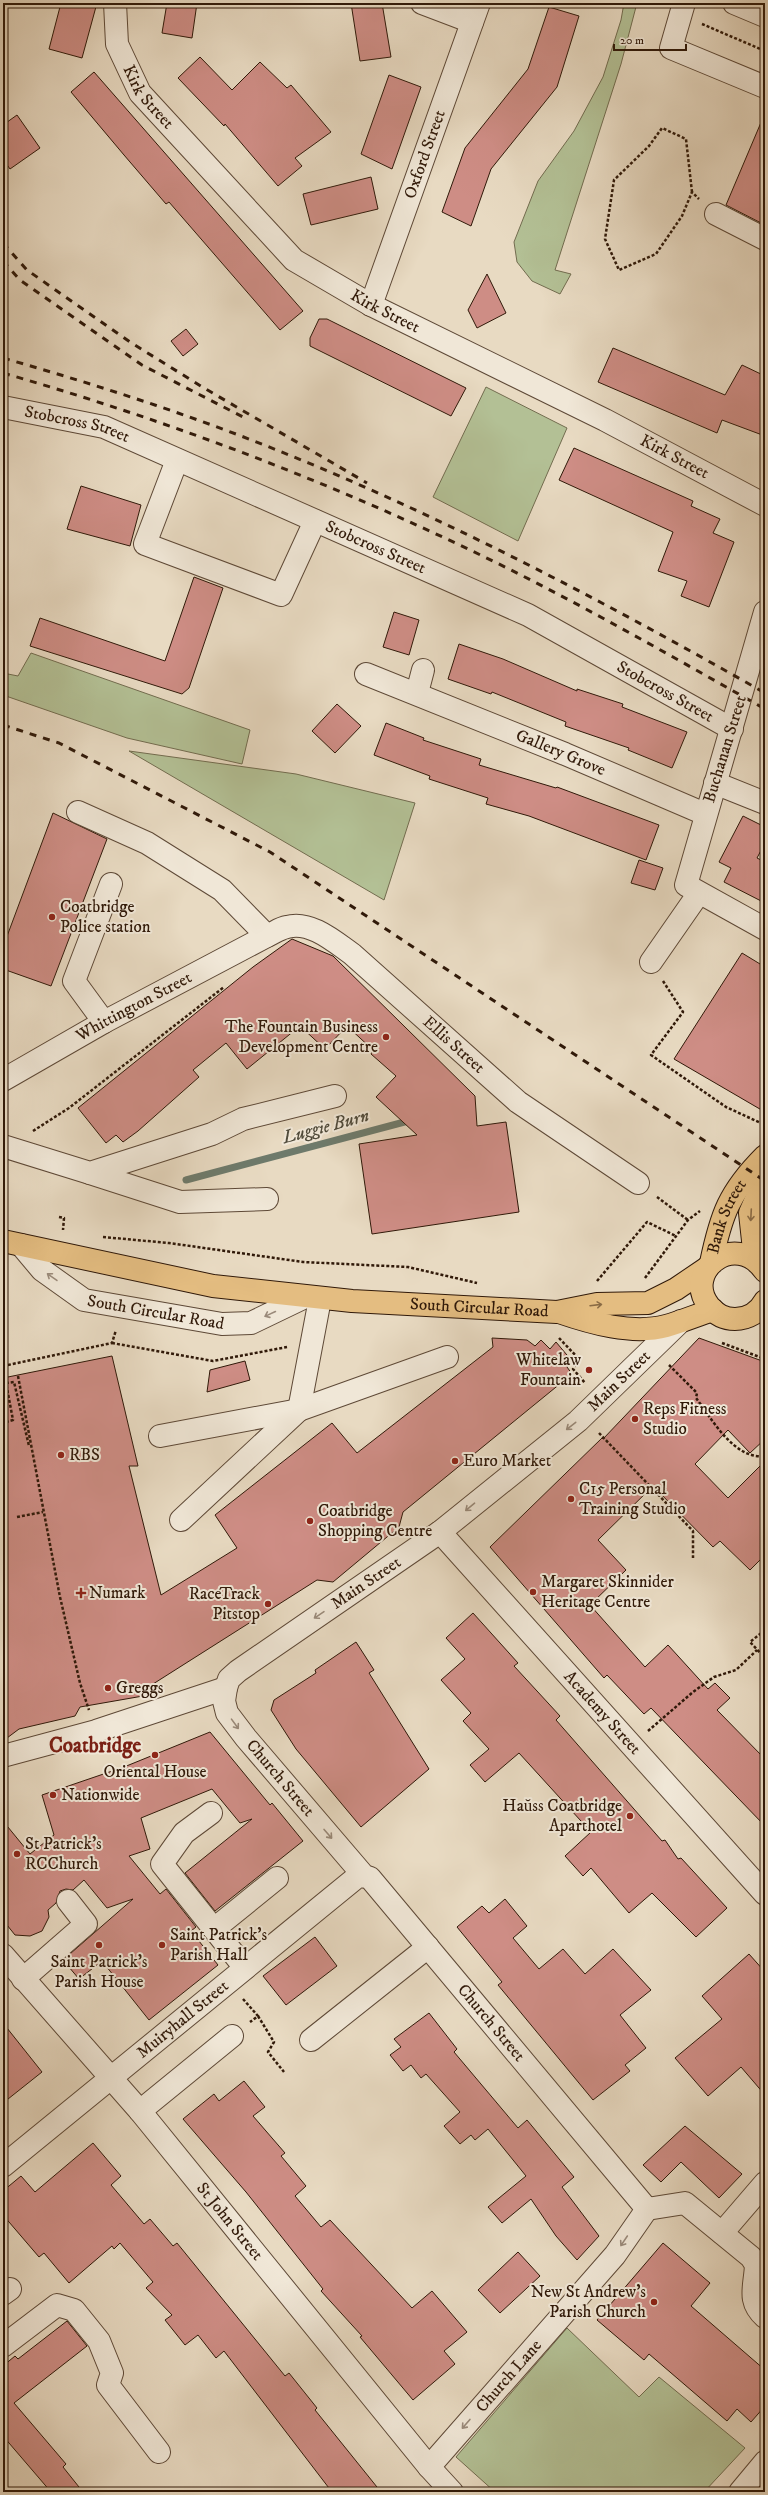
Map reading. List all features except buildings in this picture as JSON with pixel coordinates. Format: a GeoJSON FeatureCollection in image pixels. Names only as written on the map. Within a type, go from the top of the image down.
{"type":"FeatureCollection","features":[{"type":"Feature","properties":{"kind":"main road","name":"Bank Street"},"geometry":{"type":"LineString","coordinates":[[713,1310],[705,1299],[702,1286],[709,1266],[718,1229],[727,1204],[765,1156]]}},
{"type":"Feature","properties":{"kind":"main road","name":"Bank Street"},"geometry":{"type":"LineString","coordinates":[[760,1265],[750,1213],[765,1179]]}},
{"type":"Feature","properties":{"kind":"main road","name":"South Circular Road"},"geometry":{"type":"LineString","coordinates":[[12,1243],[212,1286],[312,1298],[557,1312],[598,1325],[650,1328],[681,1321],[713,1310]]}},
{"type":"Feature","properties":{"kind":"main road","name":"South Circular Road"},"geometry":{"type":"LineString","coordinates":[[557,1312],[597,1304],[648,1303],[676,1289],[730,1253],[743,1253],[760,1265]]}},
{"type":"Feature","properties":{"kind":"main road"},"geometry":{"type":"LineString","coordinates":[[713,1310],[729,1319],[739,1319],[762,1313]]}},
{"type":"Feature","properties":{"kind":"street","name":"Kirk Street"},"geometry":{"type":"LineString","coordinates":[[115,3],[117,44],[140,92],[294,260],[371,305],[605,420],[765,505]]}},
{"type":"Feature","properties":{"kind":"street"},"geometry":{"type":"LineString","coordinates":[[422,3],[476,13]]}},
{"type":"Feature","properties":{"kind":"street"},"geometry":{"type":"LineString","coordinates":[[734,3],[765,16]]}},
{"type":"Feature","properties":{"kind":"street"},"geometry":{"type":"LineString","coordinates":[[682,9],[671,48],[765,87]]}},
{"type":"Feature","properties":{"kind":"street","name":"Oxford Street"},"geometry":{"type":"LineString","coordinates":[[371,305],[476,13]]}},
{"type":"Feature","properties":{"kind":"street"},"geometry":{"type":"LineString","coordinates":[[716,214],[765,239]]}},
{"type":"Feature","properties":{"kind":"street","name":"Stobcross Street"},"geometry":{"type":"LineString","coordinates":[[3,407],[104,428],[316,521],[528,615],[732,729]]}},
{"type":"Feature","properties":{"kind":"street"},"geometry":{"type":"LineString","coordinates":[[177,460],[145,544],[281,595],[316,521]]}},
{"type":"Feature","properties":{"kind":"street","name":"Buchanan Street"},"geometry":{"type":"LineString","coordinates":[[693,889],[705,814],[732,729],[765,612]]}},
{"type":"Feature","properties":{"kind":"street"},"geometry":{"type":"LineString","coordinates":[[417,693],[423,670]]}},
{"type":"Feature","properties":{"kind":"street","name":"Gallery Grove"},"geometry":{"type":"LineString","coordinates":[[366,674],[417,693],[705,814]]}},
{"type":"Feature","properties":{"kind":"street"},"geometry":{"type":"LineString","coordinates":[[715,783],[765,803]]}},
{"type":"Feature","properties":{"kind":"street"},"geometry":{"type":"LineString","coordinates":[[78,812],[147,843],[222,890],[267,936]]}},
{"type":"Feature","properties":{"kind":"street"},"geometry":{"type":"LineString","coordinates":[[104,1022],[74,981],[111,884]]}},
{"type":"Feature","properties":{"kind":"street"},"geometry":{"type":"LineString","coordinates":[[651,962],[693,889],[765,929]]}},
{"type":"Feature","properties":{"kind":"street","name":"Ellis Street"},"geometry":{"type":"LineString","coordinates":[[267,936],[288,926],[302,926],[330,939],[352,954],[518,1102],[638,1183]]}},
{"type":"Feature","properties":{"kind":"street","name":"Whittington Street"},"geometry":{"type":"LineString","coordinates":[[6,1073],[267,936]]}},
{"type":"Feature","properties":{"kind":"street"},"geometry":{"type":"LineString","coordinates":[[90,1173],[212,1134],[243,1119],[335,1096]]}},
{"type":"Feature","properties":{"kind":"street"},"geometry":{"type":"LineString","coordinates":[[5,1147],[180,1202],[267,1199]]}},
{"type":"Feature","properties":{"kind":"street","name":"South Circular Road"},"geometry":{"type":"LineString","coordinates":[[12,1243],[42,1270],[84,1300],[222,1324],[251,1323],[312,1298]]}},
{"type":"Feature","properties":{"kind":"street"},"geometry":{"type":"LineString","coordinates":[[181,1520],[299,1410],[312,1342],[312,1298]]}},
{"type":"Feature","properties":{"kind":"street","name":"Main Street"},"geometry":{"type":"LineString","coordinates":[[226,1688],[229,1679],[238,1671],[440,1532],[601,1400],[681,1321]]}},
{"type":"Feature","properties":{"kind":"street"},"geometry":{"type":"LineString","coordinates":[[160,1436],[299,1410],[447,1357]]}},
{"type":"Feature","properties":{"kind":"street","name":"Academy Street"},"geometry":{"type":"LineString","coordinates":[[440,1532],[630,1746],[765,1894]]}},
{"type":"Feature","properties":{"kind":"street"},"geometry":{"type":"LineString","coordinates":[[3,1756],[96,1731],[226,1688]]}},
{"type":"Feature","properties":{"kind":"street","name":"Church Street"},"geometry":{"type":"LineString","coordinates":[[226,1688],[224,1702],[227,1713],[246,1738],[364,1876],[370,1878],[646,2209]]}},
{"type":"Feature","properties":{"kind":"street"},"geometry":{"type":"LineString","coordinates":[[211,1814],[184,1833],[162,1864],[245,1968]]}},
{"type":"Feature","properties":{"kind":"street","name":"Muiryhall Street"},"geometry":{"type":"LineString","coordinates":[[3,2166],[357,1877],[364,1876]]}},
{"type":"Feature","properties":{"kind":"street"},"geometry":{"type":"LineString","coordinates":[[214,1929],[277,1878]]}},
{"type":"Feature","properties":{"kind":"street"},"geometry":{"type":"LineString","coordinates":[[23,1980],[86,1924],[68,1901]]}},
{"type":"Feature","properties":{"kind":"street"},"geometry":{"type":"LineString","coordinates":[[311,2040],[428,1947]]}},
{"type":"Feature","properties":{"kind":"street","name":"St John Street"},"geometry":{"type":"LineString","coordinates":[[3,1955],[23,1980],[112,2078],[429,2467],[452,2492]]}},
{"type":"Feature","properties":{"kind":"street"},"geometry":{"type":"LineString","coordinates":[[140,2112],[232,2036]]}},
{"type":"Feature","properties":{"kind":"street"},"geometry":{"type":"LineString","coordinates":[[722,2233],[765,2183]]}},
{"type":"Feature","properties":{"kind":"street"},"geometry":{"type":"LineString","coordinates":[[646,2209],[685,2203],[751,2258],[756,2265],[752,2300],[757,2309],[765,2317]]}},
{"type":"Feature","properties":{"kind":"street","name":"Church Lane"},"geometry":{"type":"LineString","coordinates":[[429,2467],[616,2255],[646,2209]]}},
{"type":"Feature","properties":{"kind":"street"},"geometry":{"type":"LineString","coordinates":[[3,2346],[57,2306],[74,2310],[99,2341],[112,2373],[108,2385],[160,2452]]}},
{"type":"Feature","properties":{"kind":"street"},"geometry":{"type":"LineString","coordinates":[[740,2492],[765,2462]]}},
{"type":"Feature","properties":{"kind":"path"},"geometry":{"type":"LineString","coordinates":[[682,9],[765,51]]}},
{"type":"Feature","properties":{"kind":"path"},"geometry":{"type":"LineString","coordinates":[[692,192],[682,216],[656,254],[619,270],[605,238],[614,180],[648,146],[662,128],[686,139],[692,192],[716,214]]}},
{"type":"Feature","properties":{"kind":"path"},"geometry":{"type":"LineString","coordinates":[[651,962],[683,1012],[651,1055],[726,1107],[765,1125]]}},
{"type":"Feature","properties":{"kind":"path"},"geometry":{"type":"LineString","coordinates":[[5,1147],[68,1108],[227,984]]}},
{"type":"Feature","properties":{"kind":"path"},"geometry":{"type":"LineString","coordinates":[[638,1183],[688,1220],[640,1283]]}},
{"type":"Feature","properties":{"kind":"path"},"geometry":{"type":"LineString","coordinates":[[59,1217],[64,1218],[62,1229],[68,1231]]}},
{"type":"Feature","properties":{"kind":"path"},"geometry":{"type":"LineString","coordinates":[[593,1285],[646,1222],[676,1236]]}},
{"type":"Feature","properties":{"kind":"path"},"geometry":{"type":"LineString","coordinates":[[101,1237],[169,1243],[303,1262],[408,1267],[483,1284]]}},
{"type":"Feature","properties":{"kind":"path"},"geometry":{"type":"LineString","coordinates":[[112,1343],[123,1306]]}},
{"type":"Feature","properties":{"kind":"path"},"geometry":{"type":"LineString","coordinates":[[557,1312],[557,1336],[579,1359],[573,1369],[601,1400]]}},
{"type":"Feature","properties":{"kind":"path"},"geometry":{"type":"LineString","coordinates":[[718,1341],[765,1359]]}},
{"type":"Feature","properties":{"kind":"path"},"geometry":{"type":"LineString","coordinates":[[3,1366],[112,1343],[213,1361],[312,1342]]}},
{"type":"Feature","properties":{"kind":"path"},"geometry":{"type":"LineString","coordinates":[[664,1360],[697,1393],[696,1398],[720,1430],[740,1450],[753,1457],[765,1456]]}},
{"type":"Feature","properties":{"kind":"path"},"geometry":{"type":"LineString","coordinates":[[18,1376],[29,1428],[31,1450],[43,1512],[80,1683],[96,1731]]}},
{"type":"Feature","properties":{"kind":"path"},"geometry":{"type":"LineString","coordinates":[[3,1407],[6,1422],[13,1420],[6,1383],[14,1382],[23,1428],[31,1450]]}},
{"type":"Feature","properties":{"kind":"path"},"geometry":{"type":"LineString","coordinates":[[599,1433],[693,1531],[693,1558]]}},
{"type":"Feature","properties":{"kind":"path"},"geometry":{"type":"LineString","coordinates":[[17,1517],[43,1512]]}},
{"type":"Feature","properties":{"kind":"path"},"geometry":{"type":"LineString","coordinates":[[765,1630],[750,1642],[765,1658]]}},
{"type":"Feature","properties":{"kind":"path"},"geometry":{"type":"LineString","coordinates":[[630,1746],[692,1692],[714,1677],[736,1670],[757,1650]]}},
{"type":"Feature","properties":{"kind":"path"},"geometry":{"type":"LineString","coordinates":[[258,2016],[274,2042],[268,2052],[284,2072]]}},
{"type":"Feature","properties":{"kind":"green space"},"geometry":{"type":"Polygon","coordinates":[[[624,3],[637,3],[621,64],[555,270],[571,274],[560,294],[532,281],[517,262],[514,242],[538,181],[574,131],[603,77],[621,20],[624,3]]]}},
{"type":"Feature","properties":{"kind":"green space"},"geometry":{"type":"Polygon","coordinates":[[[486,387],[567,428],[518,541],[433,497],[486,387]]]}},
{"type":"Feature","properties":{"kind":"green space"},"geometry":{"type":"Polygon","coordinates":[[[31,653],[250,730],[242,764],[127,738],[3,695],[3,673],[18,676],[31,653]]]}},
{"type":"Feature","properties":{"kind":"green space"},"geometry":{"type":"Polygon","coordinates":[[[129,751],[296,774],[415,803],[384,900],[129,751]]]}},
{"type":"Feature","properties":{"kind":"green space"},"geometry":{"type":"Polygon","coordinates":[[[567,2328],[639,2397],[659,2377],[745,2448],[704,2492],[495,2492],[456,2457],[567,2328]]]}},
{"type":"Feature","properties":{"kind":"waterway","name":"Luggie Burn"},"geometry":{"type":"LineString","coordinates":[[186,1180],[412,1120]]}},
{"type":"Feature","properties":{"kind":"railway"},"geometry":{"type":"LineString","coordinates":[[3,243],[27,270],[130,342],[204,388],[367,483]]}},
{"type":"Feature","properties":{"kind":"railway"},"geometry":{"type":"LineString","coordinates":[[3,261],[20,280],[142,365],[243,417]]}},
{"type":"Feature","properties":{"kind":"railway"},"geometry":{"type":"LineString","coordinates":[[3,358],[98,386],[192,418],[254,441],[385,496],[450,526],[577,590],[765,693]]}},
{"type":"Feature","properties":{"kind":"railway"},"geometry":{"type":"LineString","coordinates":[[3,373],[133,413],[260,459],[385,511],[540,585],[637,637],[765,709]]}},
{"type":"Feature","properties":{"kind":"railway"},"geometry":{"type":"LineString","coordinates":[[3,725],[59,743],[270,852],[765,1181]]}},
{"type":"Feature","properties":{"kind":"place","name":"Coatbridge Police station"},"geometry":{"type":"Point","coordinates":[52,917]}},
{"type":"Feature","properties":{"kind":"place","name":"The Fountain Business Development Centre"},"geometry":{"type":"Point","coordinates":[386,1037]}},
{"type":"Feature","properties":{"kind":"place","name":"Whitelaw Fountain"},"geometry":{"type":"Point","coordinates":[589,1370]}},
{"type":"Feature","properties":{"kind":"place","name":"Reps Fitness Studio"},"geometry":{"type":"Point","coordinates":[635,1419]}},
{"type":"Feature","properties":{"kind":"place","name":"RBS"},"geometry":{"type":"Point","coordinates":[61,1455]}},
{"type":"Feature","properties":{"kind":"place","name":"Euro Market"},"geometry":{"type":"Point","coordinates":[455,1461]}},
{"type":"Feature","properties":{"kind":"place","name":"C15 Personal Training Studio"},"geometry":{"type":"Point","coordinates":[571,1499]}},
{"type":"Feature","properties":{"kind":"place","name":"Coatbridge Shopping Centre"},"geometry":{"type":"Point","coordinates":[310,1521]}},
{"type":"Feature","properties":{"kind":"place","name":"Margaret Skinnider Heritage Centre"},"geometry":{"type":"Point","coordinates":[533,1592]}},
{"type":"Feature","properties":{"kind":"place","name":"Numark"},"geometry":{"type":"Point","coordinates":[81,1593]}},
{"type":"Feature","properties":{"kind":"place","name":"RaceTrack Pitstop"},"geometry":{"type":"Point","coordinates":[268,1604]}},
{"type":"Feature","properties":{"kind":"place","name":"Greggs"},"geometry":{"type":"Point","coordinates":[108,1688]}},
{"type":"Feature","properties":{"kind":"place","name":"Oriental House"},"geometry":{"type":"Point","coordinates":[155,1755]}},
{"type":"Feature","properties":{"kind":"place","name":"Nationwide"},"geometry":{"type":"Point","coordinates":[53,1795]}},
{"type":"Feature","properties":{"kind":"place","name":"Haŭss Coatbridge Aparthotel"},"geometry":{"type":"Point","coordinates":[630,1816]}},
{"type":"Feature","properties":{"kind":"place","name":"St Patrick's RCChurch"},"geometry":{"type":"Point","coordinates":[17,1854]}},
{"type":"Feature","properties":{"kind":"place","name":"Saint Patrick's Parish House"},"geometry":{"type":"Point","coordinates":[99,1945]}},
{"type":"Feature","properties":{"kind":"place","name":"Saint Patrick's Parish Hall"},"geometry":{"type":"Point","coordinates":[162,1945]}},
{"type":"Feature","properties":{"kind":"place","name":"New St Andrew's Parish Church"},"geometry":{"type":"Point","coordinates":[654,2302]}},
{"type":"Feature","properties":{"kind":"district","name":"Coatbridge"},"geometry":{"type":"Point","coordinates":[95,1746]}}]}
